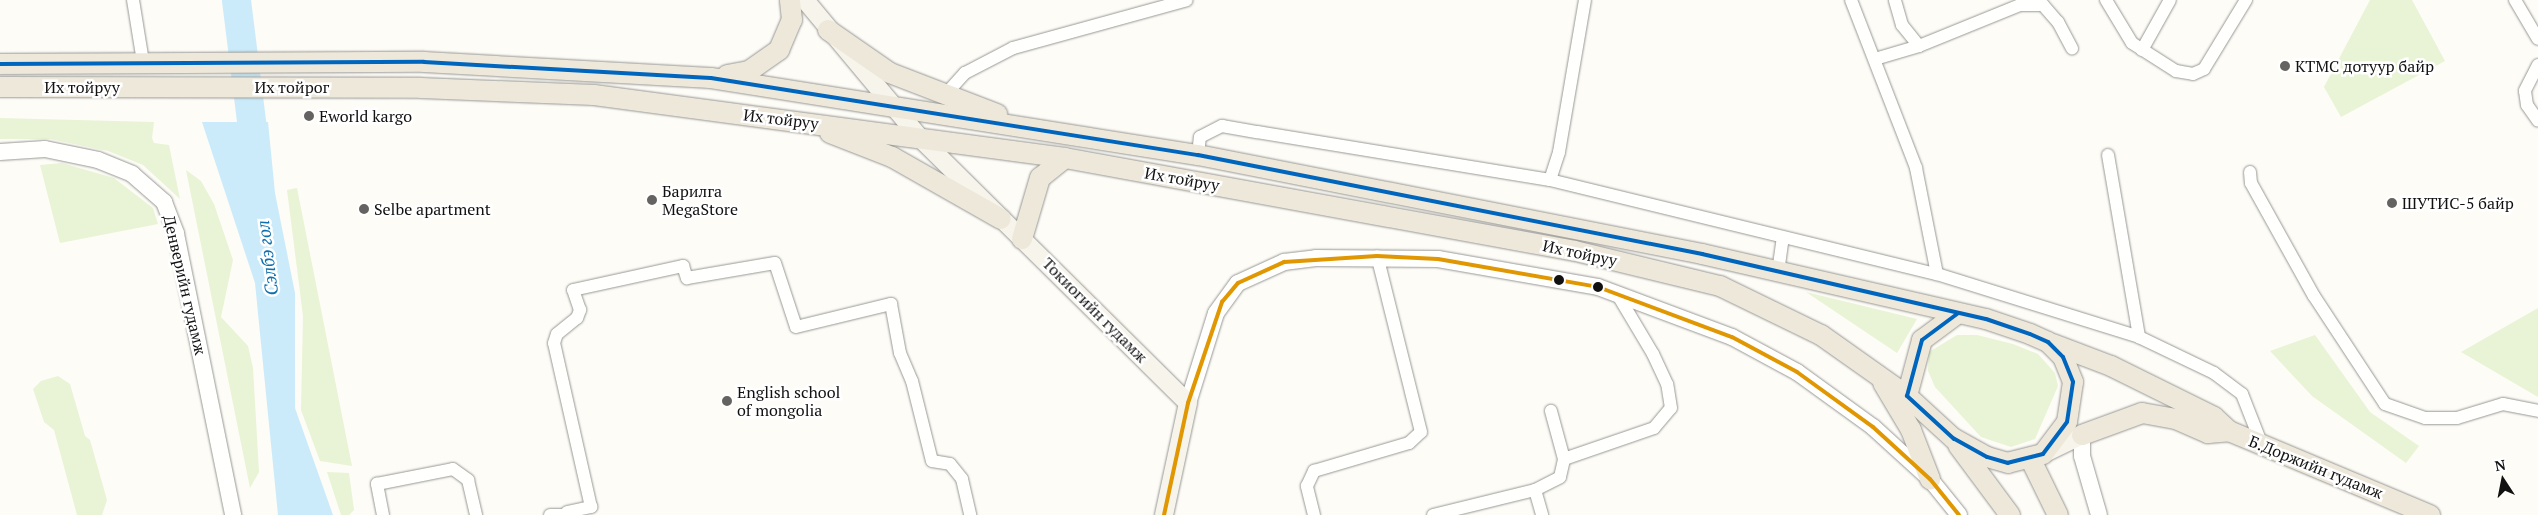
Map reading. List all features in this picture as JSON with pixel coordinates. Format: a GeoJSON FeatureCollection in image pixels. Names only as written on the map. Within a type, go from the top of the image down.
{"type":"FeatureCollection","features":[{"type":"Feature","properties":{"kind":"main road"},"geometry":{"type":"LineString","coordinates":[[711,78],[749,71],[779,50],[792,20],[790,0]]}},
{"type":"Feature","properties":{"kind":"main road","name":"Токиогийн гудамж"},"geometry":{"type":"LineString","coordinates":[[805,0],[828,30],[919,137],[1188,403]]}},
{"type":"Feature","properties":{"kind":"main road"},"geometry":{"type":"LineString","coordinates":[[828,30],[883,68],[944,95],[1046,132]]}},
{"type":"Feature","properties":{"kind":"main road","name":"Их тойрог"},"geometry":{"type":"LineString","coordinates":[[152,62],[306,60],[424,62]]}},
{"type":"Feature","properties":{"kind":"main road","name":"Их тойруу"},"geometry":{"type":"LineString","coordinates":[[0,64],[152,62]]}},
{"type":"Feature","properties":{"kind":"main road","name":"Их тойруу"},"geometry":{"type":"LineString","coordinates":[[424,62],[711,78],[1198,155],[1778,272],[1957,314]]}},
{"type":"Feature","properties":{"kind":"main road","name":"Их тойруу"},"geometry":{"type":"LineString","coordinates":[[0,87],[163,87]]}},
{"type":"Feature","properties":{"kind":"main road","name":"Их тойрог"},"geometry":{"type":"LineString","coordinates":[[163,87],[421,88]]}},
{"type":"Feature","properties":{"kind":"main road","name":"Их тойруу"},"geometry":{"type":"LineString","coordinates":[[421,88],[594,95],[919,137],[1065,158],[1575,250],[1720,286],[1792,317],[1878,374],[1907,396]]}},
{"type":"Feature","properties":{"kind":"main road"},"geometry":{"type":"LineString","coordinates":[[802,121],[874,148],[1001,219]]}},
{"type":"Feature","properties":{"kind":"main road"},"geometry":{"type":"LineString","coordinates":[[1022,238],[1040,178],[1065,158]]}},
{"type":"Feature","properties":{"kind":"main road"},"geometry":{"type":"LineString","coordinates":[[2010,515],[1954,439],[1907,396],[1922,340],[1957,314],[1986,319],[2111,366],[2214,417],[2229,431]]}},
{"type":"Feature","properties":{"kind":"main road"},"geometry":{"type":"LineString","coordinates":[[2037,457],[2067,422],[2073,382],[2063,357],[2048,342]]}},
{"type":"Feature","properties":{"kind":"main road"},"geometry":{"type":"LineString","coordinates":[[1878,374],[1911,430],[1930,479]]}},
{"type":"Feature","properties":{"kind":"main road"},"geometry":{"type":"LineString","coordinates":[[1164,515],[1188,403]]}},
{"type":"Feature","properties":{"kind":"main road"},"geometry":{"type":"LineString","coordinates":[[1954,439],[1996,460],[2037,457],[2082,435],[2142,413],[2176,419],[2208,433],[2229,431]]}},
{"type":"Feature","properties":{"kind":"main road","name":"Б.Доржийн гудамж"},"geometry":{"type":"LineString","coordinates":[[2229,431],[2407,510],[2430,515]]}},
{"type":"Feature","properties":{"kind":"main road"},"geometry":{"type":"LineString","coordinates":[[2037,457],[2058,515]]}},
{"type":"Feature","properties":{"kind":"street"},"geometry":{"type":"LineString","coordinates":[[132,0],[152,62]]}},
{"type":"Feature","properties":{"kind":"street"},"geometry":{"type":"LineString","coordinates":[[944,95],[964,73],[1013,48],[1188,0]]}},
{"type":"Feature","properties":{"kind":"street"},"geometry":{"type":"LineString","coordinates":[[1550,180],[1559,152],[1586,0]]}},
{"type":"Feature","properties":{"kind":"street"},"geometry":{"type":"LineString","coordinates":[[1851,0],[1916,168],[1937,274]]}},
{"type":"Feature","properties":{"kind":"street"},"geometry":{"type":"LineString","coordinates":[[1895,0],[1902,25],[1919,46]]}},
{"type":"Feature","properties":{"kind":"street"},"geometry":{"type":"LineString","coordinates":[[2106,0],[2132,43],[2176,71],[2193,74],[2204,69],[2246,0]]}},
{"type":"Feature","properties":{"kind":"street"},"geometry":{"type":"LineString","coordinates":[[2142,50],[2170,0]]}},
{"type":"Feature","properties":{"kind":"street"},"geometry":{"type":"LineString","coordinates":[[2515,0],[2538,39]]}},
{"type":"Feature","properties":{"kind":"street"},"geometry":{"type":"LineString","coordinates":[[1875,59],[1919,46],[2020,5],[2043,5],[2058,22],[2072,48]]}},
{"type":"Feature","properties":{"kind":"street"},"geometry":{"type":"LineString","coordinates":[[2538,65],[2525,91],[2527,105],[2538,121]]}},
{"type":"Feature","properties":{"kind":"street"},"geometry":{"type":"LineString","coordinates":[[1198,155],[1200,137],[1222,126],[1550,180],[1937,274],[2139,337],[2214,373],[2242,394],[2262,445]]}},
{"type":"Feature","properties":{"kind":"street","name":"Денверийн гудамж"},"geometry":{"type":"LineString","coordinates":[[0,152],[45,149],[98,160],[132,174],[164,202],[176,234],[233,515]]}},
{"type":"Feature","properties":{"kind":"street"},"geometry":{"type":"LineString","coordinates":[[2108,155],[2139,337]]}},
{"type":"Feature","properties":{"kind":"street"},"geometry":{"type":"LineString","coordinates":[[2250,172],[2251,183],[2314,296],[2385,404],[2424,418],[2457,418],[2503,404],[2538,411]]}},
{"type":"Feature","properties":{"kind":"street"},"geometry":{"type":"LineString","coordinates":[[1778,272],[1783,237]]}},
{"type":"Feature","properties":{"kind":"street"},"geometry":{"type":"LineString","coordinates":[[1314,515],[1307,486],[1314,471],[1409,443],[1422,432],[1377,256]]}},
{"type":"Feature","properties":{"kind":"street"},"geometry":{"type":"LineString","coordinates":[[1188,403],[1216,313],[1238,283],[1284,262],[1377,256],[1438,259],[1616,292],[1732,337],[1796,372],[1873,427],[1930,479],[1959,515]]}},
{"type":"Feature","properties":{"kind":"street"},"geometry":{"type":"LineString","coordinates":[[550,515],[568,514],[591,507],[554,343],[557,334],[577,318],[580,310],[573,290],[683,266],[687,278],[775,263],[796,327],[892,304],[900,353],[912,381],[932,461],[950,464],[962,479],[970,515]]}},
{"type":"Feature","properties":{"kind":"street"},"geometry":{"type":"LineString","coordinates":[[1564,459],[1654,428],[1671,408],[1667,384],[1653,354],[1616,292]]}},
{"type":"Feature","properties":{"kind":"street"},"geometry":{"type":"LineString","coordinates":[[1433,515],[1535,490],[1560,477],[1564,459],[1551,411]]}},
{"type":"Feature","properties":{"kind":"street"},"geometry":{"type":"LineString","coordinates":[[2082,435],[2083,464],[2099,515]]}},
{"type":"Feature","properties":{"kind":"street"},"geometry":{"type":"LineString","coordinates":[[383,515],[377,484],[453,469],[468,480],[476,515]]}},
{"type":"Feature","properties":{"kind":"street"},"geometry":{"type":"LineString","coordinates":[[1535,490],[1542,515]]}},
{"type":"Feature","properties":{"kind":"green space"},"geometry":{"type":"Polygon","coordinates":[[[2370,0],[2412,0],[2445,61],[2341,117],[2324,87],[2370,0]]]}},
{"type":"Feature","properties":{"kind":"green space"},"geometry":{"type":"Polygon","coordinates":[[[0,118],[154,122],[152,138],[154,143],[169,145],[180,199],[143,165],[108,151],[50,139],[0,139],[0,118]]]}},
{"type":"Feature","properties":{"kind":"green space"},"geometry":{"type":"Polygon","coordinates":[[[62,163],[114,178],[153,208],[158,224],[60,243],[40,165],[62,163]]]}},
{"type":"Feature","properties":{"kind":"green space"},"geometry":{"type":"Polygon","coordinates":[[[186,170],[201,181],[214,204],[233,260],[221,317],[248,346],[253,368],[259,472],[250,488],[186,170]]]}},
{"type":"Feature","properties":{"kind":"green space"},"geometry":{"type":"Polygon","coordinates":[[[297,188],[352,466],[320,461],[301,410],[303,316],[287,190],[297,188]]]}},
{"type":"Feature","properties":{"kind":"green space"},"geometry":{"type":"Polygon","coordinates":[[[1806,292],[1917,319],[1897,353],[1806,292]]]}},
{"type":"Feature","properties":{"kind":"green space"},"geometry":{"type":"Polygon","coordinates":[[[2538,308],[2538,397],[2461,352],[2538,308]]]}},
{"type":"Feature","properties":{"kind":"green space"},"geometry":{"type":"Polygon","coordinates":[[[1957,335],[1977,335],[2013,344],[2038,354],[2055,373],[2058,386],[2035,439],[2011,447],[1981,437],[1935,387],[1928,371],[1929,352],[1957,335]]]}},
{"type":"Feature","properties":{"kind":"green space"},"geometry":{"type":"Polygon","coordinates":[[[2315,335],[2370,412],[2419,446],[2406,463],[2312,396],[2270,351],[2315,335]]]}},
{"type":"Feature","properties":{"kind":"green space"},"geometry":{"type":"Polygon","coordinates":[[[58,376],[70,384],[85,436],[90,440],[107,500],[102,515],[77,515],[54,430],[44,422],[33,389],[41,381],[58,376]]]}},
{"type":"Feature","properties":{"kind":"green space"},"geometry":{"type":"Polygon","coordinates":[[[327,472],[349,473],[354,510],[349,515],[341,515],[327,472]]]}},
{"type":"Feature","properties":{"kind":"water"},"geometry":{"type":"Polygon","coordinates":[[[202,122],[268,122],[275,193],[295,293],[295,408],[333,515],[278,515],[255,283],[202,122]]]}},
{"type":"Feature","properties":{"kind":"waterway","name":"Сэлбэ гол"},"geometry":{"type":"LineString","coordinates":[[236,0],[256,161]]}},
{"type":"Feature","properties":{"kind":"transit line"},"geometry":{"type":"LineString","coordinates":[[0,64],[424,62],[711,78],[1198,155],[1702,254],[1986,319],[2030,334],[2048,342],[2063,357],[2073,382],[2067,422],[2043,454],[2008,463],[1987,457],[1954,439],[1907,396],[1922,340],[1957,314]]}},
{"type":"Feature","properties":{"kind":"transit line"},"geometry":{"type":"LineString","coordinates":[[1164,515],[1188,403],[1222,302],[1238,283],[1284,262],[1377,256],[1438,259],[1598,287],[1732,337],[1797,372],[1873,427],[1930,479],[1959,515]]}},
{"type":"Feature","properties":{"kind":"place","name":"KTMC дотуур байр"},"geometry":{"type":"Point","coordinates":[2285,66]}},
{"type":"Feature","properties":{"kind":"place","name":"Eworld kargo"},"geometry":{"type":"Point","coordinates":[309,116]}},
{"type":"Feature","properties":{"kind":"place","name":"Барилга MegaStore"},"geometry":{"type":"Point","coordinates":[652,200]}},
{"type":"Feature","properties":{"kind":"place","name":"ШУТИС-5 байр"},"geometry":{"type":"Point","coordinates":[2392,203]}},
{"type":"Feature","properties":{"kind":"place","name":"Selbe apartment"},"geometry":{"type":"Point","coordinates":[364,209]}},
{"type":"Feature","properties":{"kind":"place","name":"English school of mongolia"},"geometry":{"type":"Point","coordinates":[727,401]}}]}
